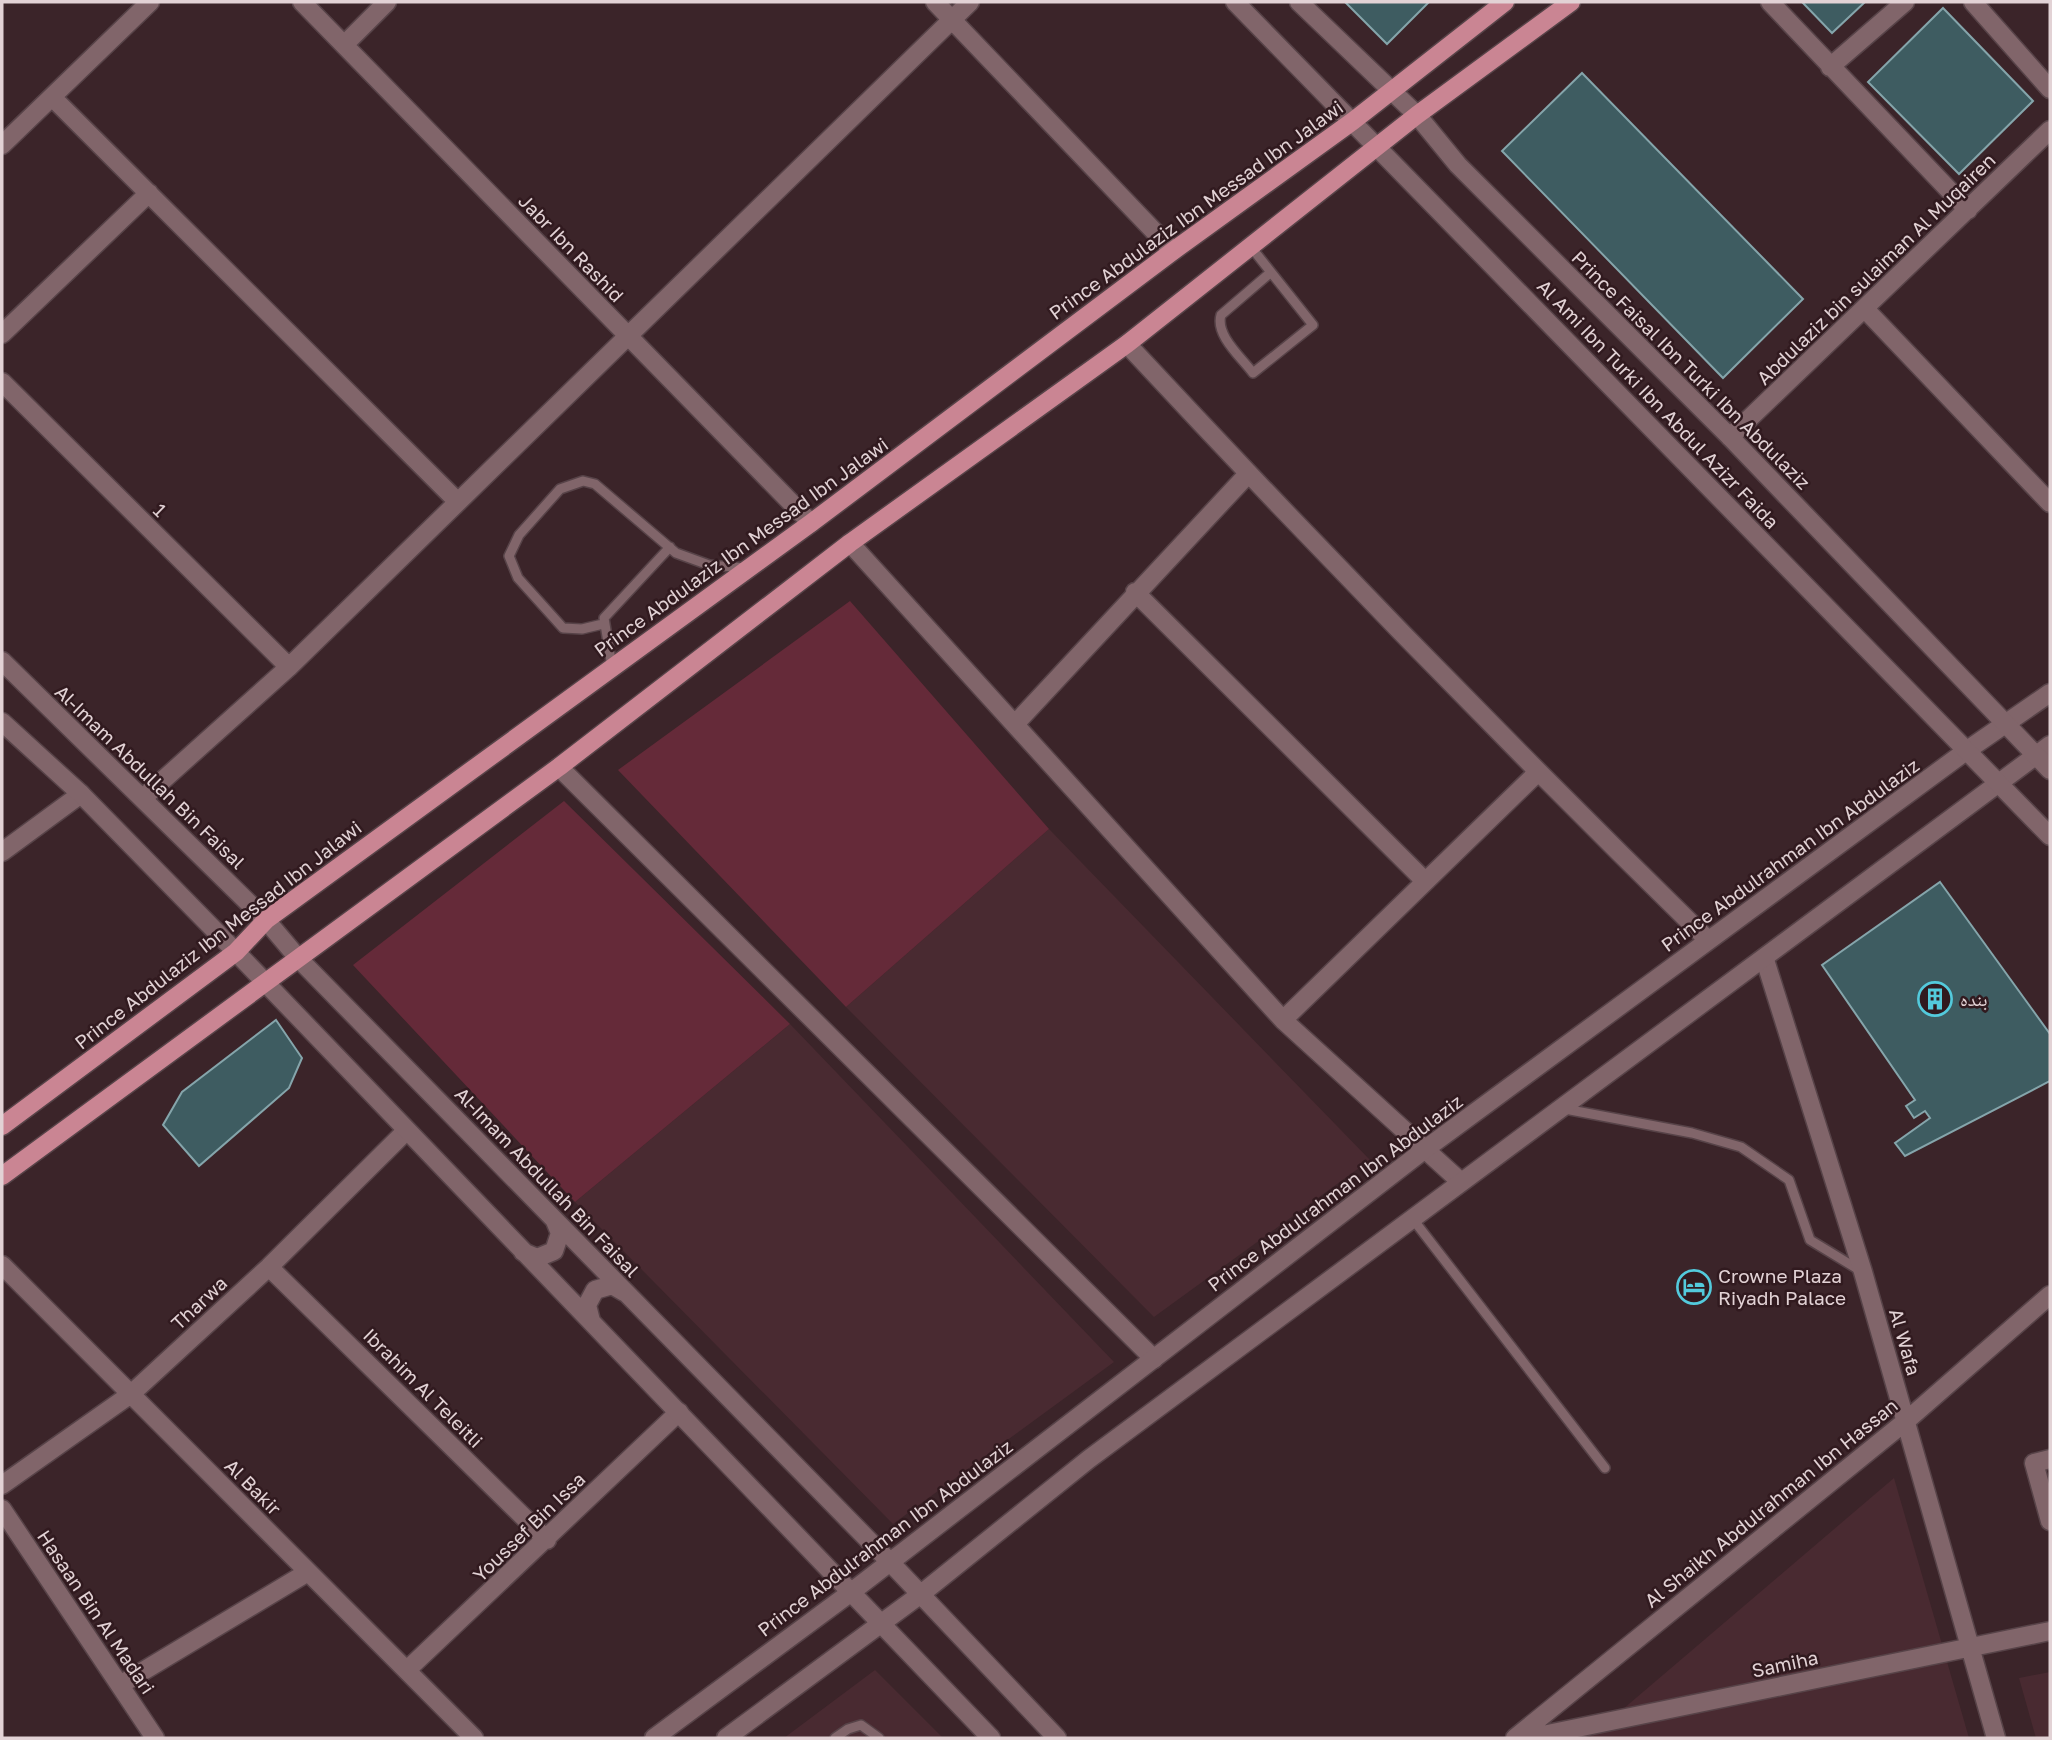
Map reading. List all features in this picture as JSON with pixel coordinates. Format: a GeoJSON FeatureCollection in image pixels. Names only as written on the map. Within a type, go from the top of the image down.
{"type":"FeatureCollection","features":[{"type":"Feature","properties":{"kind":"main road","name":"Prince Abdulaziz Ibn Messad Ibn Jalawi"},"geometry":{"type":"LineString","coordinates":[[2,1126],[236,952],[265,920],[811,523],[1173,251],[1353,121],[1506,2]]}},
{"type":"Feature","properties":{"kind":"main road"},"geometry":{"type":"LineString","coordinates":[[2,1176],[559,767],[850,542],[1128,344],[1417,115],[1571,2]]}},
{"type":"Feature","properties":{"kind":"street"},"geometry":{"type":"LineString","coordinates":[[2,145],[150,2]]}},
{"type":"Feature","properties":{"kind":"street","name":"Jabr Ibn Rashid"},"geometry":{"type":"LineString","coordinates":[[302,2],[811,523]]}},
{"type":"Feature","properties":{"kind":"street"},"geometry":{"type":"LineString","coordinates":[[344,45],[387,2]]}},
{"type":"Feature","properties":{"kind":"street"},"geometry":{"type":"LineString","coordinates":[[934,2],[1173,251]]}},
{"type":"Feature","properties":{"kind":"street"},"geometry":{"type":"LineString","coordinates":[[143,798],[289,667],[970,2]]}},
{"type":"Feature","properties":{"kind":"street","name":"Al Ami Ibn Turki Ibn Abdul Azizr Faida"},"geometry":{"type":"LineString","coordinates":[[1235,2],[2050,836]]}},
{"type":"Feature","properties":{"kind":"street","name":"Prince Faisal Ibn Turki Ibn Abdulaziz"},"geometry":{"type":"LineString","coordinates":[[1299,2],[1417,115],[1458,164],[1730,438],[2006,724],[2043,750],[2050,770]]}},
{"type":"Feature","properties":{"kind":"street"},"geometry":{"type":"LineString","coordinates":[[1770,2],[1968,210]]}},
{"type":"Feature","properties":{"kind":"street"},"geometry":{"type":"LineString","coordinates":[[1830,67],[1905,2]]}},
{"type":"Feature","properties":{"kind":"street"},"geometry":{"type":"LineString","coordinates":[[1973,2],[2050,89]]}},
{"type":"Feature","properties":{"kind":"street"},"geometry":{"type":"LineString","coordinates":[[52,97],[458,502]]}},
{"type":"Feature","properties":{"kind":"street","name":"Abdulaziz bin sulaiman Al Muqairen"},"geometry":{"type":"LineString","coordinates":[[1730,438],[2050,130]]}},
{"type":"Feature","properties":{"kind":"street"},"geometry":{"type":"LineString","coordinates":[[2,334],[149,193]]}},
{"type":"Feature","properties":{"kind":"street"},"geometry":{"type":"LineString","coordinates":[[1865,309],[2050,503]]}},
{"type":"Feature","properties":{"kind":"street"},"geometry":{"type":"LineString","coordinates":[[1128,344],[1248,474],[1537,772],[1709,940]]}},
{"type":"Feature","properties":{"kind":"street","name":"1"},"geometry":{"type":"LineString","coordinates":[[2,382],[289,667]]}},
{"type":"Feature","properties":{"kind":"street"},"geometry":{"type":"LineString","coordinates":[[1016,723],[1135,592],[1248,474]]}},
{"type":"Feature","properties":{"kind":"street"},"geometry":{"type":"LineString","coordinates":[[850,542],[1283,1020],[1461,1182]]}},
{"type":"Feature","properties":{"kind":"street"},"geometry":{"type":"LineString","coordinates":[[1135,592],[1424,880]]}},
{"type":"Feature","properties":{"kind":"street","name":"Al-Imam Abdullah Bin Faisal"},"geometry":{"type":"LineString","coordinates":[[2,661],[265,920],[298,958],[889,1561],[1057,1738]]}},
{"type":"Feature","properties":{"kind":"street","name":"Prince Abdulrahman Ibn Abdulaziz"},"geometry":{"type":"LineString","coordinates":[[654,1738],[850,1593],[1424,1150],[1966,751],[2050,693]]}},
{"type":"Feature","properties":{"kind":"street"},"geometry":{"type":"LineString","coordinates":[[2,722],[81,794],[236,952],[992,1738]]}},
{"type":"Feature","properties":{"kind":"street"},"geometry":{"type":"LineString","coordinates":[[726,1738],[921,1594],[1089,1459],[1412,1218],[1565,1109],[2043,750]]}},
{"type":"Feature","properties":{"kind":"street"},"geometry":{"type":"LineString","coordinates":[[559,767],[1154,1359]]}},
{"type":"Feature","properties":{"kind":"street"},"geometry":{"type":"LineString","coordinates":[[1283,1020],[1537,772]]}},
{"type":"Feature","properties":{"kind":"street"},"geometry":{"type":"LineString","coordinates":[[2,852],[81,794]]}},
{"type":"Feature","properties":{"kind":"street","name":"Al Wafa"},"geometry":{"type":"LineString","coordinates":[[1765,960],[1863,1272],[1996,1738]]}},
{"type":"Feature","properties":{"kind":"street","name":"Tharwa"},"geometry":{"type":"LineString","coordinates":[[2,1485],[131,1394],[269,1267],[406,1131]]}},
{"type":"Feature","properties":{"kind":"street"},"geometry":{"type":"LineString","coordinates":[[523,1252],[537,1258],[554,1251],[560,1233],[551,1216]]}},
{"type":"Feature","properties":{"kind":"street","name":"Al Bakir"},"geometry":{"type":"LineString","coordinates":[[2,1265],[474,1738]]}},
{"type":"Feature","properties":{"kind":"street","name":"Ibrahim Al Teleitli"},"geometry":{"type":"LineString","coordinates":[[269,1267],[547,1540]]}},
{"type":"Feature","properties":{"kind":"street"},"geometry":{"type":"LineString","coordinates":[[598,1329],[587,1310],[592,1293],[598,1288],[612,1285],[627,1294]]}},
{"type":"Feature","properties":{"kind":"street","name":"Al Shaikh Abdulrahman Ibn Hassan"},"geometry":{"type":"LineString","coordinates":[[1515,1738],[1906,1421],[2050,1295]]}},
{"type":"Feature","properties":{"kind":"street","name":"Youssef Bin Issa"},"geometry":{"type":"LineString","coordinates":[[407,1670],[679,1412]]}},
{"type":"Feature","properties":{"kind":"street"},"geometry":{"type":"LineString","coordinates":[[2042,1461],[2050,1521]]}},
{"type":"Feature","properties":{"kind":"street","name":"Hasaan Bin Al Madari"},"geometry":{"type":"LineString","coordinates":[[2,1509],[155,1738]]}},
{"type":"Feature","properties":{"kind":"street"},"geometry":{"type":"LineString","coordinates":[[120,1685],[309,1572]]}},
{"type":"Feature","properties":{"kind":"street","name":"Samiha"},"geometry":{"type":"LineString","coordinates":[[1528,1738],[2050,1630]]}},
{"type":"Feature","properties":{"kind":"lane"},"geometry":{"type":"LineString","coordinates":[[1251,247],[1313,325],[1253,373],[1223,334],[1219,323],[1221,315],[1270,273]]}},
{"type":"Feature","properties":{"kind":"lane"},"geometry":{"type":"LineString","coordinates":[[603,624],[582,629],[563,628],[512,567],[509,556],[519,535],[560,489],[583,481],[594,484],[670,547],[692,560],[748,568]]}},
{"type":"Feature","properties":{"kind":"lane"},"geometry":{"type":"LineString","coordinates":[[612,667],[603,624],[606,614],[670,547]]}},
{"type":"Feature","properties":{"kind":"lane"},"geometry":{"type":"LineString","coordinates":[[1565,1109],[1692,1133],[1741,1146],[1789,1181],[1810,1240],[1863,1272]]}},
{"type":"Feature","properties":{"kind":"lane"},"geometry":{"type":"LineString","coordinates":[[1412,1218],[1605,1468]]}},
{"type":"Feature","properties":{"kind":"lane"},"geometry":{"type":"LineString","coordinates":[[835,1738],[848,1729],[862,1725],[879,1738]]}},
{"type":"Feature","properties":{"kind":"shaded area"},"geometry":{"type":"Polygon","coordinates":[[[850,601],[1049,829],[846,1007],[618,770],[850,601]]]}},
{"type":"Feature","properties":{"kind":"shaded area"},"geometry":{"type":"Polygon","coordinates":[[[564,801],[790,1024],[575,1202],[353,965],[564,801]]]}},
{"type":"Feature","properties":{"kind":"shaded area"},"geometry":{"type":"Polygon","coordinates":[[[1049,829],[1370,1160],[1154,1317],[846,1007],[1049,829]]]}},
{"type":"Feature","properties":{"kind":"shaded area"},"geometry":{"type":"Polygon","coordinates":[[[790,1024],[1114,1362],[893,1524],[575,1202],[790,1024]]]}},
{"type":"Feature","properties":{"kind":"shaded area"},"geometry":{"type":"Polygon","coordinates":[[[1894,1478],[1969,1738],[1589,1738],[1894,1478]]]}},
{"type":"Feature","properties":{"kind":"shaded area"},"geometry":{"type":"Polygon","coordinates":[[[875,1670],[943,1738],[784,1738],[875,1670]]]}},
{"type":"Feature","properties":{"kind":"shaded area"},"geometry":{"type":"Polygon","coordinates":[[[2050,1672],[2050,1738],[2036,1738],[2019,1678],[2050,1672]]]}},
{"type":"Feature","properties":{"kind":"building"},"geometry":{"type":"Polygon","coordinates":[[[1345,2],[1429,2],[1387,44],[1345,2]]]}},
{"type":"Feature","properties":{"kind":"building"},"geometry":{"type":"Polygon","coordinates":[[[1802,2],[1865,2],[1832,33],[1802,2]]]}},
{"type":"Feature","properties":{"kind":"building"},"geometry":{"type":"Polygon","coordinates":[[[1943,8],[2033,101],[1959,174],[1868,82],[1943,8]]]}},
{"type":"Feature","properties":{"kind":"building"},"geometry":{"type":"Polygon","coordinates":[[[1582,73],[1803,299],[1723,378],[1502,151],[1582,73]]]}},
{"type":"Feature","properties":{"kind":"building","name":"بنده"},"geometry":{"type":"Polygon","coordinates":[[[1940,882],[2050,1034],[2050,1081],[1905,1156],[1895,1143],[1930,1118],[1925,1111],[1914,1118],[1906,1106],[1915,1100],[1822,965],[1940,882]]]}},
{"type":"Feature","properties":{"kind":"building"},"geometry":{"type":"Polygon","coordinates":[[[276,1020],[302,1058],[289,1088],[199,1166],[163,1125],[182,1092],[276,1020]]]}},
{"type":"Feature","properties":{"kind":"place","name":"بنده"},"geometry":{"type":"Point","coordinates":[1935,999]}},
{"type":"Feature","properties":{"kind":"place","name":"Crowne Plaza Riyadh Palace"},"geometry":{"type":"Point","coordinates":[1694,1287]}}]}
